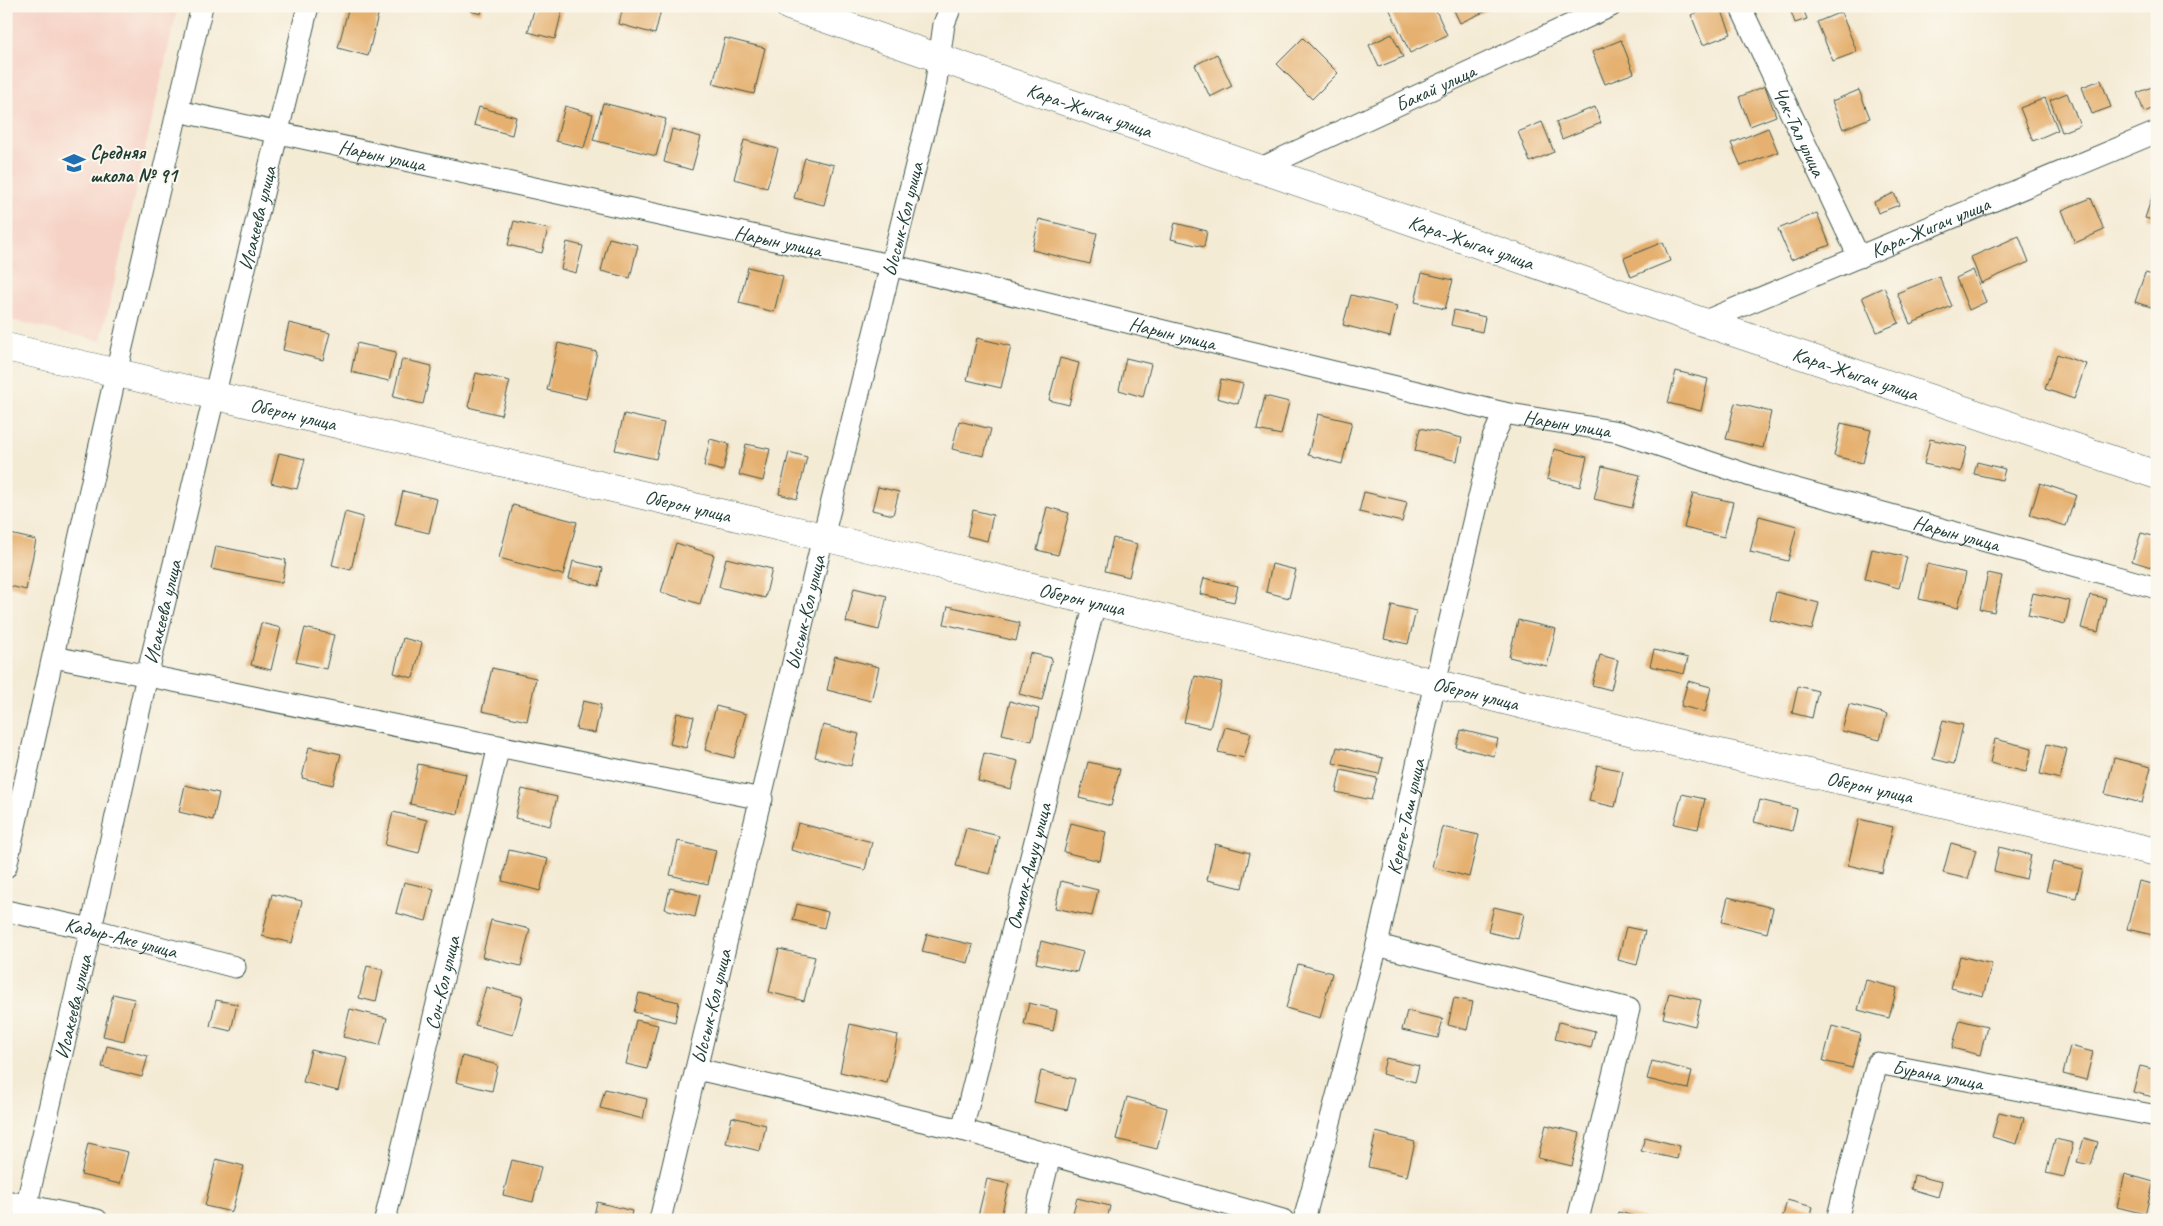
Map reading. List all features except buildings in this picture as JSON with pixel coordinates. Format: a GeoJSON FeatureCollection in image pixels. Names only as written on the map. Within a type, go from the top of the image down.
{"type":"FeatureCollection","features":[{"type":"Feature","properties":{"kind":"street"},"geometry":{"type":"LineString","coordinates":[[6,867],[116,373],[202,6]]}},
{"type":"Feature","properties":{"kind":"street","name":"Исакеева улица"},"geometry":{"type":"LineString","coordinates":[[18,1208],[91,930],[146,676],[213,394],[280,132],[308,6]]}},
{"type":"Feature","properties":{"kind":"street","name":"Кара-Жыгач улица"},"geometry":{"type":"LineString","coordinates":[[789,6],[1703,322],[2157,475]]}},
{"type":"Feature","properties":{"kind":"street","name":"Ыссык-Кол улица"},"geometry":{"type":"LineString","coordinates":[[660,1220],[823,537],[934,89],[944,24],[951,6]]}},
{"type":"Feature","properties":{"kind":"street","name":"Бакай улица"},"geometry":{"type":"LineString","coordinates":[[1259,169],[1611,6]]}},
{"type":"Feature","properties":{"kind":"street","name":"Чок-Тал улица"},"geometry":{"type":"LineString","coordinates":[[1740,6],[1859,257]]}},
{"type":"Feature","properties":{"kind":"street","name":"Нарын улица"},"geometry":{"type":"LineString","coordinates":[[178,111],[890,265],[1504,413],[1619,432],[1763,480],[2157,588]]}},
{"type":"Feature","properties":{"kind":"street","name":"Кара-Жигач улица"},"geometry":{"type":"LineString","coordinates":[[1703,322],[2157,132]]}},
{"type":"Feature","properties":{"kind":"street","name":"Оберон улица"},"geometry":{"type":"LineString","coordinates":[[6,347],[823,537],[1435,683],[1685,746],[2157,852]]}},
{"type":"Feature","properties":{"kind":"street","name":"Кереге-Таш улица"},"geometry":{"type":"LineString","coordinates":[[1304,1220],[1377,945],[1435,683],[1493,438],[1504,413]]}},
{"type":"Feature","properties":{"kind":"street","name":"Отмок-Ашуу улица"},"geometry":{"type":"LineString","coordinates":[[962,1130],[1095,602]]}},
{"type":"Feature","properties":{"kind":"street"},"geometry":{"type":"LineString","coordinates":[[54,657],[762,798]]}},
{"type":"Feature","properties":{"kind":"street","name":"Сон-Кол улица"},"geometry":{"type":"LineString","coordinates":[[385,1220],[499,746]]}},
{"type":"Feature","properties":{"kind":"street","name":"Кадыр-Аке улица"},"geometry":{"type":"LineString","coordinates":[[6,911],[91,930],[235,967]]}},
{"type":"Feature","properties":{"kind":"street"},"geometry":{"type":"LineString","coordinates":[[1377,945],[1629,1009],[1578,1220]]}},
{"type":"Feature","properties":{"kind":"street","name":"Бурана улица"},"geometry":{"type":"LineString","coordinates":[[1837,1220],[1877,1063],[2157,1116]]}},
{"type":"Feature","properties":{"kind":"street"},"geometry":{"type":"LineString","coordinates":[[697,1070],[962,1130],[1283,1220]]}},
{"type":"Feature","properties":{"kind":"street"},"geometry":{"type":"LineString","coordinates":[[1034,1220],[1050,1156]]}},
{"type":"Feature","properties":{"kind":"street"},"geometry":{"type":"LineString","coordinates":[[18,1208],[97,1220]]}},
{"type":"Feature","properties":{"kind":"shaded area","name":"Средняя школа № 91"},"geometry":{"type":"Polygon","coordinates":[[[6,6],[178,6],[101,341],[6,319],[6,6]]]}},
{"type":"Feature","properties":{"kind":"place","name":"Средняя школа № 91"},"geometry":{"type":"Point","coordinates":[74,163]}}]}
